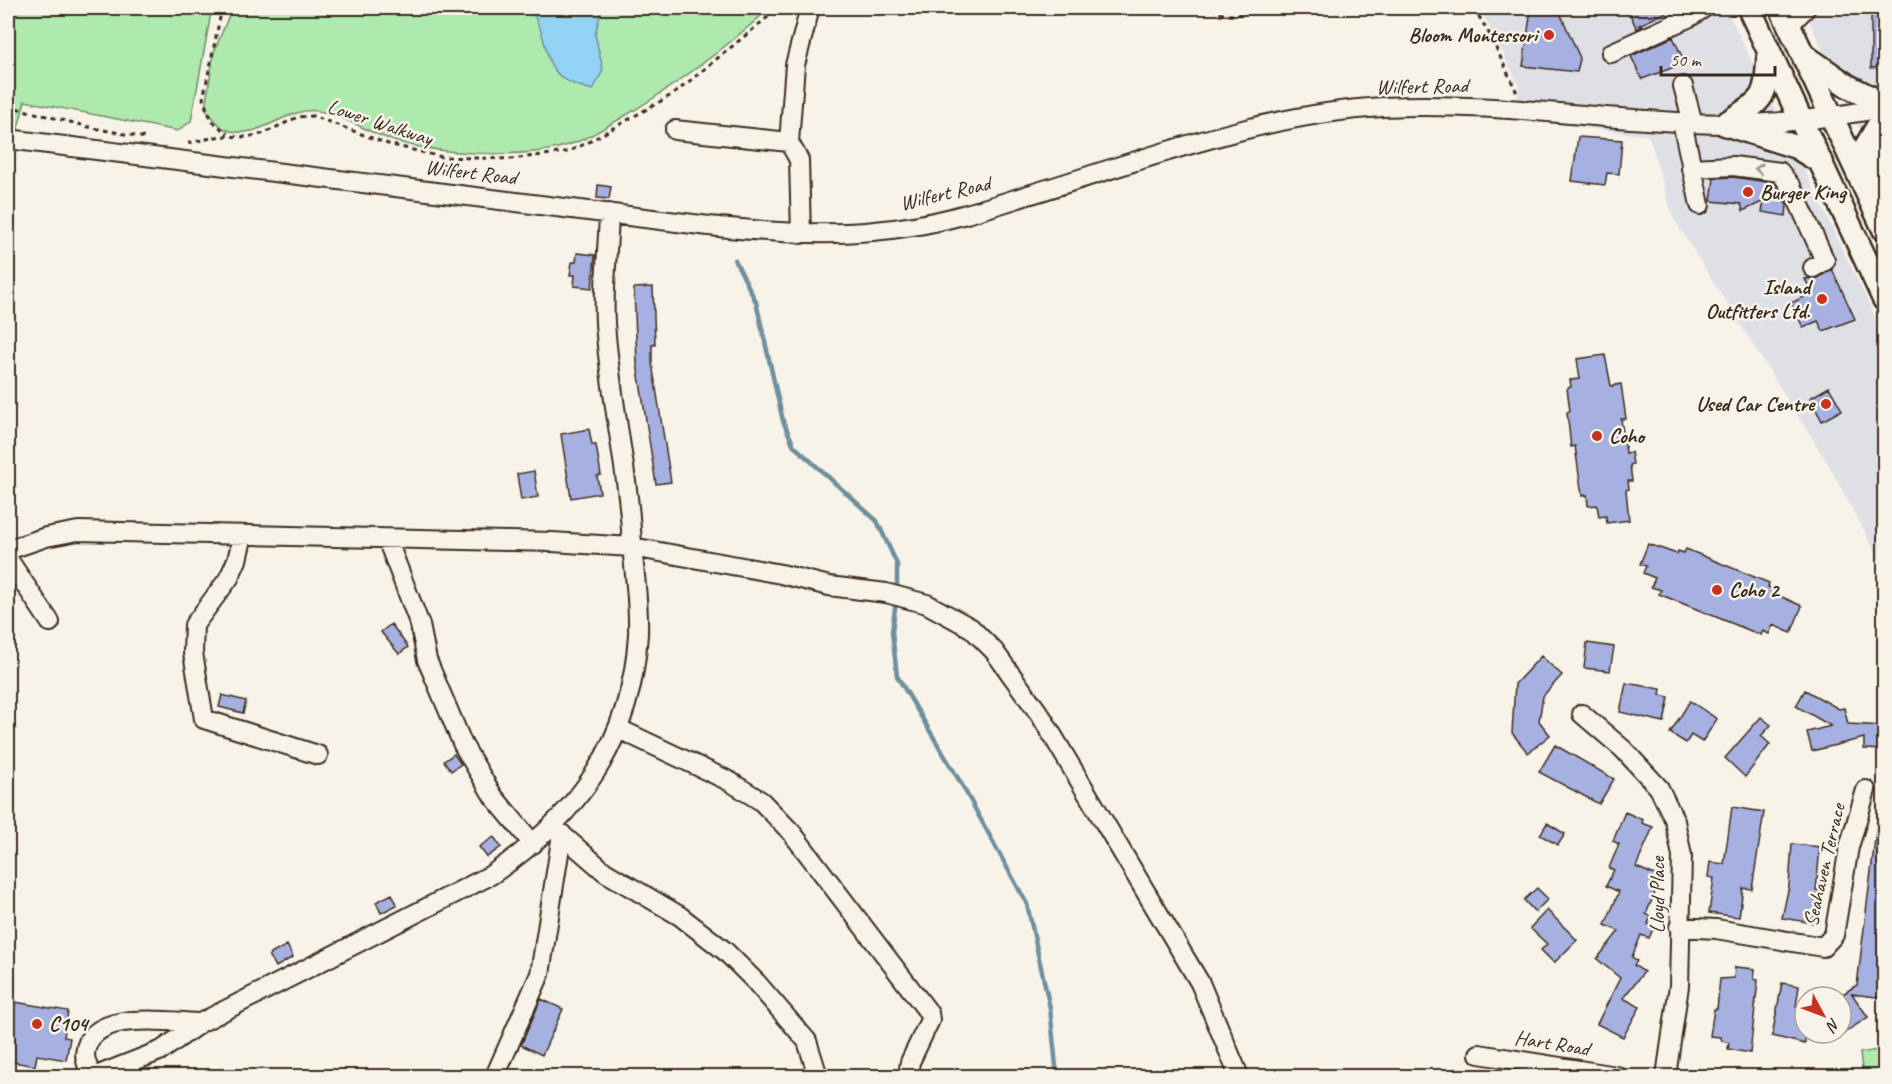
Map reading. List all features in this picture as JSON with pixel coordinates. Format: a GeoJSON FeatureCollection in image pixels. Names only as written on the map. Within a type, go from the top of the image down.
{"type":"FeatureCollection","features":[{"type":"Feature","properties":{"kind":"main road"},"geometry":{"type":"LineString","coordinates":[[1749,8],[1884,299]]}},
{"type":"Feature","properties":{"kind":"main road"},"geometry":{"type":"LineString","coordinates":[[1785,16],[1884,229]]}},
{"type":"Feature","properties":{"kind":"main road"},"geometry":{"type":"LineString","coordinates":[[1725,124],[1754,105],[1766,93],[1769,50]]}},
{"type":"Feature","properties":{"kind":"main road"},"geometry":{"type":"LineString","coordinates":[[1804,55],[1848,86],[1884,106]]}},
{"type":"Feature","properties":{"kind":"main road"},"geometry":{"type":"LineString","coordinates":[[1866,189],[1865,148],[1884,116]]}},
{"type":"Feature","properties":{"kind":"main road"},"geometry":{"type":"LineString","coordinates":[[1725,124],[1796,147],[1822,163]]}},
{"type":"Feature","properties":{"kind":"street"},"geometry":{"type":"LineString","coordinates":[[801,234],[799,160],[789,142],[795,65],[810,8]]}},
{"type":"Feature","properties":{"kind":"street"},"geometry":{"type":"LineString","coordinates":[[1611,53],[1690,17],[1704,8]]}},
{"type":"Feature","properties":{"kind":"street"},"geometry":{"type":"LineString","coordinates":[[1785,16],[1806,8]]}},
{"type":"Feature","properties":{"kind":"street"},"geometry":{"type":"LineString","coordinates":[[1683,86],[1691,168],[1700,205]]}},
{"type":"Feature","properties":{"kind":"street","name":"Wilfert Road"},"geometry":{"type":"LineString","coordinates":[[8,139],[649,218],[801,234],[842,235],[913,226],[984,209],[1194,144],[1310,116],[1383,107],[1524,110],[1725,124],[1803,122],[1884,106]]}},
{"type":"Feature","properties":{"kind":"street"},"geometry":{"type":"LineString","coordinates":[[675,130],[789,142]]}},
{"type":"Feature","properties":{"kind":"street"},"geometry":{"type":"LineString","coordinates":[[1691,168],[1733,166],[1780,172],[1792,188],[1825,261],[1813,268]]}},
{"type":"Feature","properties":{"kind":"street"},"geometry":{"type":"LineString","coordinates":[[495,1077],[540,974],[558,831],[598,768],[619,729],[632,680],[638,633],[630,503],[616,425],[605,321],[609,213]]}},
{"type":"Feature","properties":{"kind":"street"},"geometry":{"type":"LineString","coordinates":[[8,550],[46,537],[78,531],[632,547],[781,574],[830,586],[886,593],[927,604],[972,628],[994,651],[1041,716],[1200,983],[1239,1077]]}},
{"type":"Feature","properties":{"kind":"street"},"geometry":{"type":"LineString","coordinates":[[243,535],[237,560],[229,578],[194,625],[193,653],[204,719],[318,755]]}},
{"type":"Feature","properties":{"kind":"street"},"geometry":{"type":"LineString","coordinates":[[387,539],[420,625],[427,660],[463,746],[493,796],[533,844]]}},
{"type":"Feature","properties":{"kind":"street"},"geometry":{"type":"LineString","coordinates":[[10,571],[50,622]]}},
{"type":"Feature","properties":{"kind":"street","name":"Lloyd Place"},"geometry":{"type":"LineString","coordinates":[[1582,714],[1623,749],[1659,788],[1675,821],[1682,856],[1679,986],[1666,1077]]}},
{"type":"Feature","properties":{"kind":"street"},"geometry":{"type":"LineString","coordinates":[[619,729],[737,786],[761,801],[792,833],[929,1013],[930,1020],[910,1062],[908,1077]]}},
{"type":"Feature","properties":{"kind":"street","name":"Seahaven Terrace"},"geometry":{"type":"LineString","coordinates":[[1679,927],[1716,929],[1822,947],[1834,935],[1849,847],[1866,790]]}},
{"type":"Feature","properties":{"kind":"street"},"geometry":{"type":"LineString","coordinates":[[200,1023],[122,1021],[105,1026],[89,1039],[85,1056],[94,1077],[162,1050],[200,1023],[491,875],[533,844],[558,831]]}},
{"type":"Feature","properties":{"kind":"street"},"geometry":{"type":"LineString","coordinates":[[558,831],[604,872],[680,916],[725,951],[756,982],[807,1041],[818,1077]]}},
{"type":"Feature","properties":{"kind":"street","name":"Hart Road"},"geometry":{"type":"LineString","coordinates":[[1479,1054],[1617,1077]]}},
{"type":"Feature","properties":{"kind":"path"},"geometry":{"type":"LineString","coordinates":[[222,8],[204,99],[212,121],[229,135]]}},
{"type":"Feature","properties":{"kind":"path","name":"Lower Walkway"},"geometry":{"type":"LineString","coordinates":[[181,142],[191,143],[229,135],[247,137],[262,134],[298,117],[313,116],[388,144],[442,157],[511,159],[567,152],[588,143],[675,93],[779,8]]}},
{"type":"Feature","properties":{"kind":"path"},"geometry":{"type":"LineString","coordinates":[[1212,8],[1221,15],[1238,17],[1259,8],[1271,8]]}},
{"type":"Feature","properties":{"kind":"path"},"geometry":{"type":"LineString","coordinates":[[1474,8],[1490,35],[1524,110]]}},
{"type":"Feature","properties":{"kind":"path"},"geometry":{"type":"LineString","coordinates":[[8,106],[93,128],[153,139]]}},
{"type":"Feature","properties":{"kind":"shaded area"},"geometry":{"type":"Polygon","coordinates":[[[1480,8],[1726,8],[1884,335],[1884,568],[1827,462],[1673,218],[1649,136],[1515,119],[1519,85],[1480,8]]]}},
{"type":"Feature","properties":{"kind":"shaded area"},"geometry":{"type":"Polygon","coordinates":[[[1803,8],[1884,8],[1884,181],[1803,8]]]}},
{"type":"Feature","properties":{"kind":"green space"},"geometry":{"type":"Polygon","coordinates":[[[8,8],[212,8],[191,121],[178,131],[25,101],[8,167],[8,8]]]}},
{"type":"Feature","properties":{"kind":"green space"},"geometry":{"type":"Polygon","coordinates":[[[232,8],[770,8],[678,82],[599,131],[565,146],[527,153],[505,154],[436,150],[398,142],[318,111],[294,114],[247,132],[235,132],[223,128],[205,108],[214,52],[232,8]]]}},
{"type":"Feature","properties":{"kind":"green space"},"geometry":{"type":"Polygon","coordinates":[[[1884,1049],[1884,1076],[1863,1076],[1860,1053],[1884,1049]]]}},
{"type":"Feature","properties":{"kind":"water"},"geometry":{"type":"Polygon","coordinates":[[[529,8],[602,8],[595,34],[603,70],[593,90],[561,77],[553,68],[538,22],[529,8]]]}},
{"type":"Feature","properties":{"kind":"building"},"geometry":{"type":"Polygon","coordinates":[[[1627,8],[1676,8],[1639,25],[1643,26],[1637,29],[1627,8]]]}},
{"type":"Feature","properties":{"kind":"building","name":"Bloom Montessori"},"geometry":{"type":"Polygon","coordinates":[[[1531,9],[1560,13],[1580,58],[1577,72],[1523,66],[1531,9]]]}},
{"type":"Feature","properties":{"kind":"building"},"geometry":{"type":"Polygon","coordinates":[[[1884,14],[1884,67],[1871,68],[1871,15],[1884,14]]]}},
{"type":"Feature","properties":{"kind":"building"},"geometry":{"type":"Polygon","coordinates":[[[1673,37],[1683,59],[1680,65],[1642,79],[1631,56],[1673,37]]]}},
{"type":"Feature","properties":{"kind":"building"},"geometry":{"type":"Polygon","coordinates":[[[1578,137],[1622,140],[1619,174],[1607,173],[1605,185],[1572,181],[1578,137]]]}},
{"type":"Feature","properties":{"kind":"building","name":"Burger King"},"geometry":{"type":"Polygon","coordinates":[[[1733,177],[1774,183],[1787,205],[1786,216],[1762,212],[1764,201],[1743,211],[1741,204],[1711,201],[1714,178],[1733,177]]]}},
{"type":"Feature","properties":{"kind":"building"},"geometry":{"type":"Polygon","coordinates":[[[598,185],[611,187],[609,199],[597,198],[598,185]]]}},
{"type":"Feature","properties":{"kind":"building"},"geometry":{"type":"Polygon","coordinates":[[[577,253],[595,255],[592,288],[574,286],[575,275],[570,275],[572,262],[576,262],[577,253]]]}},
{"type":"Feature","properties":{"kind":"building","name":"Island Outfitters Ltd."},"geometry":{"type":"Polygon","coordinates":[[[1832,269],[1855,319],[1823,331],[1818,321],[1803,327],[1791,303],[1812,293],[1805,279],[1818,278],[1832,269]]]}},
{"type":"Feature","properties":{"kind":"building"},"geometry":{"type":"Polygon","coordinates":[[[653,287],[655,345],[652,345],[652,363],[671,482],[656,484],[637,363],[634,288],[653,287]]]}},
{"type":"Feature","properties":{"kind":"building","name":"Coho"},"geometry":{"type":"Polygon","coordinates":[[[1605,355],[1611,386],[1621,384],[1626,419],[1621,419],[1626,453],[1631,452],[1633,464],[1630,465],[1632,481],[1628,481],[1629,489],[1626,490],[1629,520],[1607,523],[1606,516],[1599,517],[1597,505],[1588,506],[1587,495],[1582,496],[1575,446],[1571,447],[1567,412],[1570,411],[1567,388],[1571,387],[1570,380],[1580,379],[1577,359],[1605,355]]]}},
{"type":"Feature","properties":{"kind":"building","name":"Used Car Centre"},"geometry":{"type":"Polygon","coordinates":[[[1829,387],[1842,410],[1822,421],[1810,398],[1829,387]]]}},
{"type":"Feature","properties":{"kind":"building"},"geometry":{"type":"Polygon","coordinates":[[[589,429],[592,445],[596,445],[601,475],[597,476],[600,493],[571,498],[561,434],[589,429]]]}},
{"type":"Feature","properties":{"kind":"building"},"geometry":{"type":"Polygon","coordinates":[[[534,471],[538,497],[521,500],[517,474],[534,471]]]}},
{"type":"Feature","properties":{"kind":"building","name":"Coho 2"},"geometry":{"type":"Polygon","coordinates":[[[1648,544],[1677,554],[1678,551],[1684,553],[1686,549],[1769,583],[1768,587],[1774,589],[1773,593],[1802,606],[1791,633],[1773,625],[1769,634],[1763,631],[1761,635],[1659,594],[1661,590],[1651,587],[1655,578],[1643,573],[1646,566],[1640,564],[1648,544]]]}},
{"type":"Feature","properties":{"kind":"building"},"geometry":{"type":"Polygon","coordinates":[[[391,624],[408,647],[399,654],[381,632],[391,624]]]}},
{"type":"Feature","properties":{"kind":"building"},"geometry":{"type":"Polygon","coordinates":[[[1587,643],[1614,647],[1610,671],[1584,668],[1587,643]]]}},
{"type":"Feature","properties":{"kind":"building"},"geometry":{"type":"Polygon","coordinates":[[[1541,656],[1562,675],[1543,696],[1539,721],[1550,735],[1528,753],[1512,733],[1515,684],[1541,656]]]}},
{"type":"Feature","properties":{"kind":"building"},"geometry":{"type":"Polygon","coordinates":[[[1626,683],[1661,689],[1660,695],[1669,697],[1664,722],[1620,712],[1626,683]]]}},
{"type":"Feature","properties":{"kind":"building"},"geometry":{"type":"Polygon","coordinates":[[[1805,690],[1839,709],[1844,708],[1848,724],[1884,726],[1884,750],[1864,749],[1864,738],[1812,751],[1807,732],[1831,726],[1796,706],[1805,690]]]}},
{"type":"Feature","properties":{"kind":"building"},"geometry":{"type":"Polygon","coordinates":[[[222,695],[246,701],[243,713],[219,707],[222,695]]]}},
{"type":"Feature","properties":{"kind":"building"},"geometry":{"type":"Polygon","coordinates":[[[1690,701],[1717,719],[1702,742],[1691,735],[1686,743],[1670,733],[1690,701]]]}},
{"type":"Feature","properties":{"kind":"building"},"geometry":{"type":"Polygon","coordinates":[[[1761,717],[1771,725],[1761,736],[1770,744],[1745,777],[1725,758],[1761,717]]]}},
{"type":"Feature","properties":{"kind":"building"},"geometry":{"type":"Polygon","coordinates":[[[1555,745],[1614,779],[1599,804],[1539,772],[1555,745]]]}},
{"type":"Feature","properties":{"kind":"building"},"geometry":{"type":"Polygon","coordinates":[[[454,754],[461,764],[451,771],[444,761],[454,754]]]}},
{"type":"Feature","properties":{"kind":"building"},"geometry":{"type":"Polygon","coordinates":[[[1732,807],[1764,812],[1752,889],[1743,888],[1739,917],[1709,913],[1714,878],[1708,877],[1710,862],[1724,864],[1732,807]]]}},
{"type":"Feature","properties":{"kind":"building"},"geometry":{"type":"Polygon","coordinates":[[[1625,812],[1653,827],[1636,867],[1657,876],[1652,888],[1656,890],[1646,914],[1651,916],[1648,924],[1654,927],[1649,938],[1641,935],[1632,957],[1637,961],[1634,965],[1644,972],[1623,998],[1640,1007],[1623,1037],[1597,1024],[1620,978],[1597,959],[1619,931],[1605,925],[1619,892],[1606,886],[1614,870],[1609,868],[1619,844],[1613,841],[1625,812]]]}},
{"type":"Feature","properties":{"kind":"building"},"geometry":{"type":"Polygon","coordinates":[[[1547,823],[1565,834],[1558,845],[1540,835],[1547,823]]]}},
{"type":"Feature","properties":{"kind":"building"},"geometry":{"type":"Polygon","coordinates":[[[1877,823],[1884,824],[1884,998],[1853,994],[1853,988],[1857,985],[1877,823]]]}},
{"type":"Feature","properties":{"kind":"building"},"geometry":{"type":"Polygon","coordinates":[[[494,837],[501,847],[487,857],[479,847],[494,837]]]}},
{"type":"Feature","properties":{"kind":"building"},"geometry":{"type":"Polygon","coordinates":[[[1792,844],[1820,847],[1816,890],[1819,890],[1813,923],[1782,918],[1789,886],[1792,844]]]}},
{"type":"Feature","properties":{"kind":"building"},"geometry":{"type":"Polygon","coordinates":[[[1537,888],[1548,899],[1535,912],[1524,900],[1537,888]]]}},
{"type":"Feature","properties":{"kind":"building"},"geometry":{"type":"Polygon","coordinates":[[[392,894],[397,905],[381,913],[376,902],[392,894]]]}},
{"type":"Feature","properties":{"kind":"building"},"geometry":{"type":"Polygon","coordinates":[[[1547,910],[1577,940],[1554,963],[1541,950],[1547,944],[1530,928],[1547,910]]]}},
{"type":"Feature","properties":{"kind":"building"},"geometry":{"type":"Polygon","coordinates":[[[287,945],[293,957],[276,967],[269,955],[287,945]]]}},
{"type":"Feature","properties":{"kind":"building"},"geometry":{"type":"Polygon","coordinates":[[[1735,967],[1755,969],[1754,979],[1758,980],[1750,1053],[1728,1049],[1729,1043],[1722,1041],[1721,1037],[1710,1036],[1714,1009],[1717,1009],[1720,979],[1734,978],[1735,967]]]}},
{"type":"Feature","properties":{"kind":"building"},"geometry":{"type":"Polygon","coordinates":[[[1782,983],[1793,985],[1793,1041],[1772,1036],[1782,983]]]}},
{"type":"Feature","properties":{"kind":"building"},"geometry":{"type":"Polygon","coordinates":[[[1853,995],[1868,1017],[1853,1027],[1853,995]]]}},
{"type":"Feature","properties":{"kind":"building"},"geometry":{"type":"Polygon","coordinates":[[[541,999],[563,1009],[542,1055],[521,1045],[541,999]]]}},
{"type":"Feature","properties":{"kind":"building","name":"C104"},"geometry":{"type":"Polygon","coordinates":[[[15,1002],[68,1011],[64,1037],[70,1038],[66,1060],[37,1055],[35,1066],[8,1061],[8,1011],[14,1012],[15,1002]]]}},
{"type":"Feature","properties":{"kind":"waterway"},"geometry":{"type":"LineString","coordinates":[[735,260],[756,302],[783,421],[794,446],[877,521],[897,564],[897,592]]}},
{"type":"Feature","properties":{"kind":"waterway"},"geometry":{"type":"LineString","coordinates":[[896,600],[892,632],[897,676],[962,785],[1027,904],[1050,1008],[1057,1076]]}},
{"type":"Feature","properties":{"kind":"place","name":"Bloom Montessori"},"geometry":{"type":"Point","coordinates":[1549,35]}},
{"type":"Feature","properties":{"kind":"place","name":"Burger King"},"geometry":{"type":"Point","coordinates":[1748,192]}},
{"type":"Feature","properties":{"kind":"place","name":"Island Outfitters Ltd."},"geometry":{"type":"Point","coordinates":[1822,299]}},
{"type":"Feature","properties":{"kind":"place","name":"Used Car Centre"},"geometry":{"type":"Point","coordinates":[1826,404]}},
{"type":"Feature","properties":{"kind":"place","name":"Coho"},"geometry":{"type":"Point","coordinates":[1597,436]}},
{"type":"Feature","properties":{"kind":"place","name":"Coho 2"},"geometry":{"type":"Point","coordinates":[1717,590]}},
{"type":"Feature","properties":{"kind":"place","name":"C104"},"geometry":{"type":"Point","coordinates":[37,1024]}}]}
